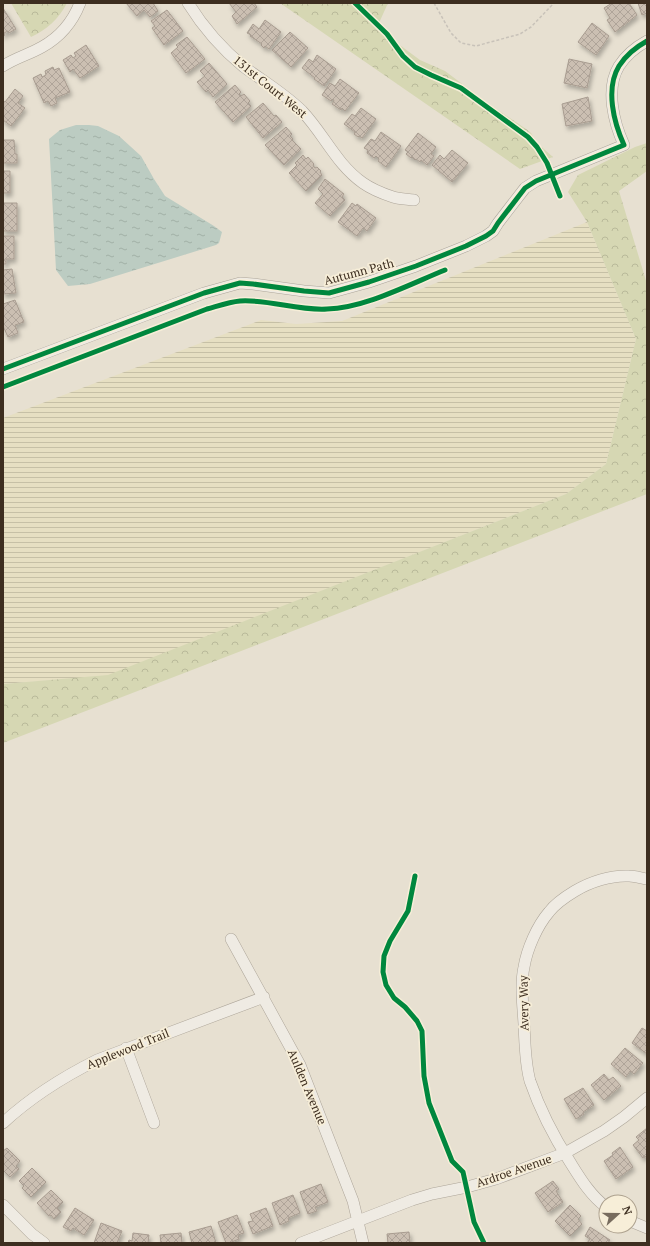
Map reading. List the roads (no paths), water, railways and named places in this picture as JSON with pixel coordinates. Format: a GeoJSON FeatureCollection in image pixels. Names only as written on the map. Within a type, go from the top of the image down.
{"type":"FeatureCollection","features":[{"type":"Feature","properties":{"kind":"street"},"geometry":{"type":"LineString","coordinates":[[3,66],[42,47],[57,36],[69,23],[80,3]]}},
{"type":"Feature","properties":{"kind":"street","name":"131st Court West"},"geometry":{"type":"LineString","coordinates":[[188,3],[212,35],[232,56],[284,95],[302,111],[338,159],[354,176],[364,184],[394,198],[414,200]]}},
{"type":"Feature","properties":{"kind":"street","name":"Autumn Path"},"geometry":{"type":"LineString","coordinates":[[3,369],[225,287],[240,283],[329,293],[369,282],[416,266],[466,246],[486,236],[493,231],[525,188],[536,181],[624,145],[620,136],[613,108],[612,91],[614,79],[618,67],[627,56],[647,41]]}},
{"type":"Feature","properties":{"kind":"street","name":"Avery Way"},"geometry":{"type":"LineString","coordinates":[[598,1200],[584,1184],[545,1118],[530,1080],[525,1055],[522,982],[524,967],[534,936],[548,912],[557,904],[583,886],[604,880],[615,877],[630,876],[647,879]]}},
{"type":"Feature","properties":{"kind":"street","name":"Aulden Avenue"},"geometry":{"type":"LineString","coordinates":[[231,939],[300,1065],[353,1201],[363,1243]]}},
{"type":"Feature","properties":{"kind":"street","name":"Applewood Trail"},"geometry":{"type":"LineString","coordinates":[[3,1123],[47,1088],[97,1060],[264,997]]}},
{"type":"Feature","properties":{"kind":"street"},"geometry":{"type":"LineString","coordinates":[[126,1048],[154,1123]]}},
{"type":"Feature","properties":{"kind":"street","name":"Ardroe Avenue"},"geometry":{"type":"LineString","coordinates":[[301,1243],[412,1200],[496,1179],[565,1153],[604,1131],[647,1098]]}},
{"type":"Feature","properties":{"kind":"street"},"geometry":{"type":"LineString","coordinates":[[3,1205],[32,1234],[44,1243]]}},
{"type":"Feature","properties":{"kind":"water"},"geometry":{"type":"Polygon","coordinates":[[[76,125],[98,126],[119,136],[141,156],[165,196],[222,232],[219,243],[90,284],[68,286],[56,270],[49,139],[60,130],[76,125]]]}}]}
